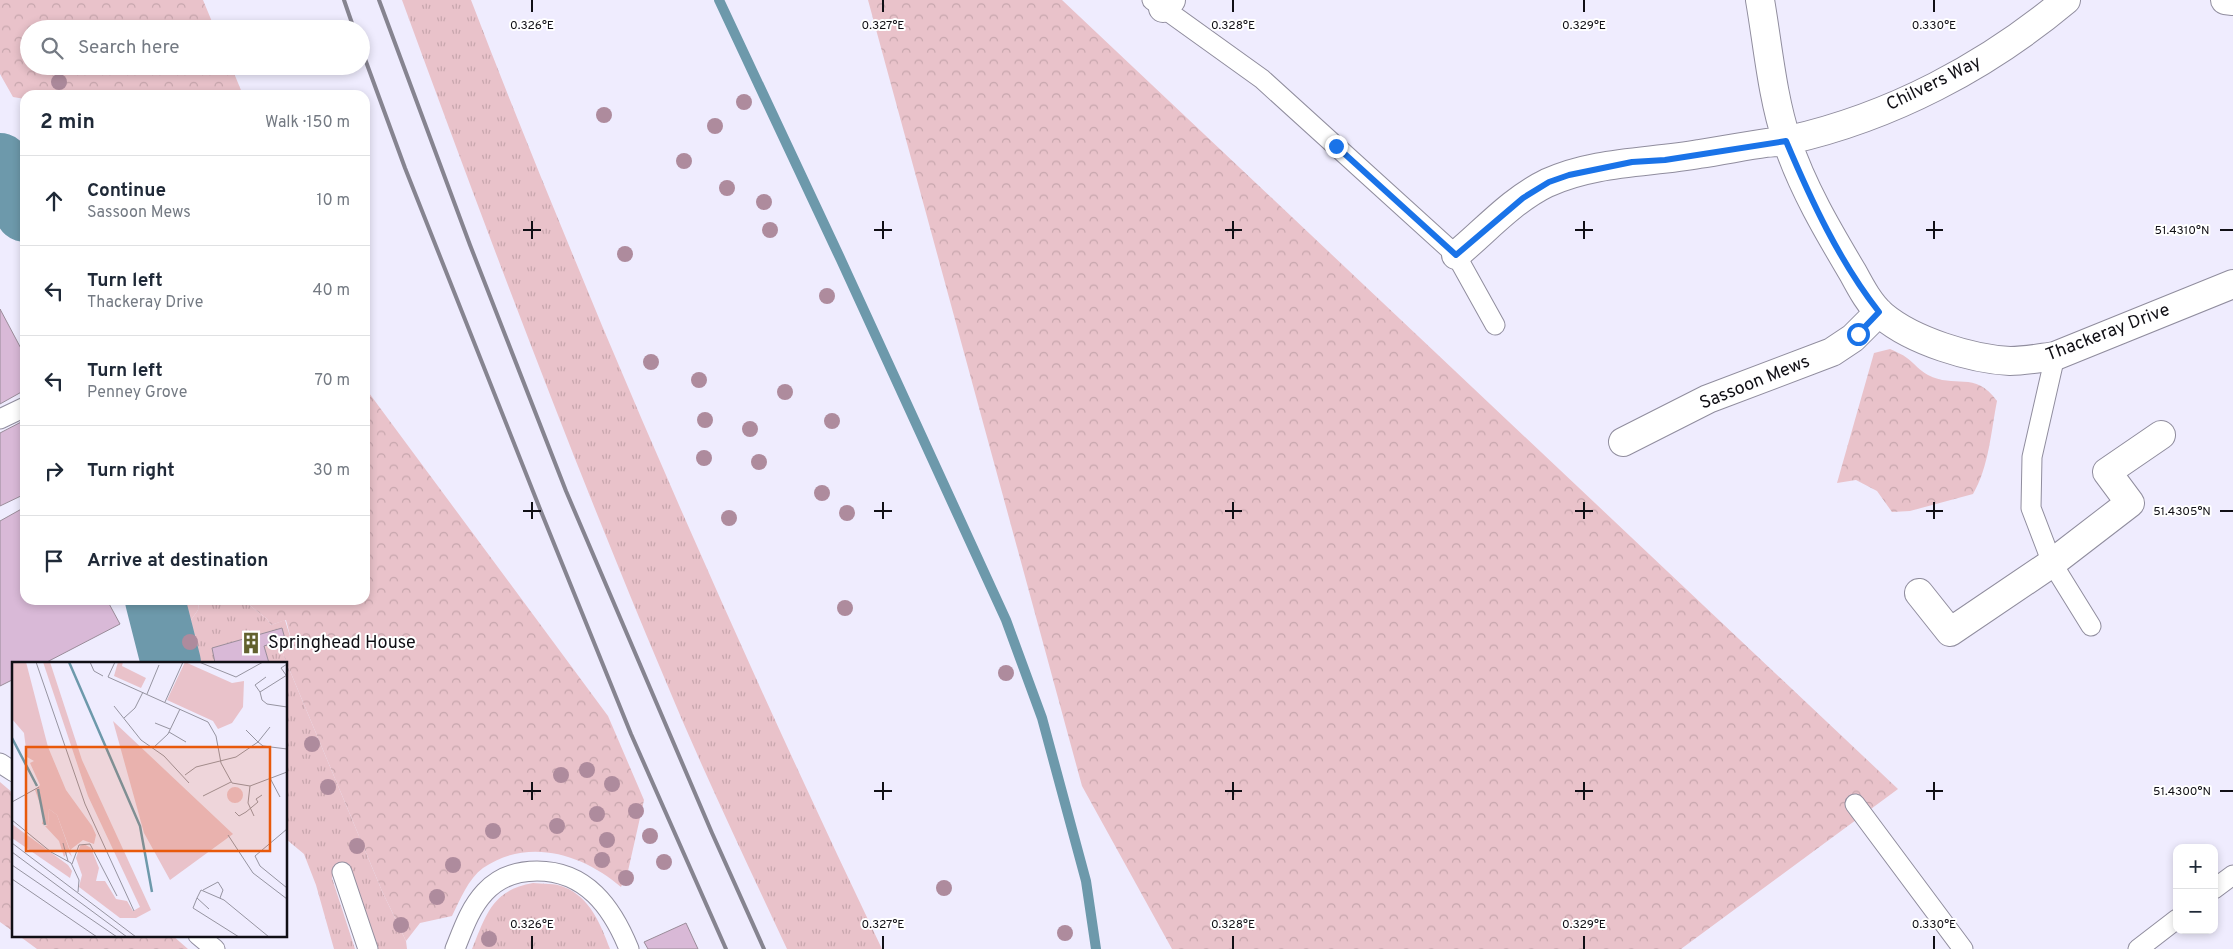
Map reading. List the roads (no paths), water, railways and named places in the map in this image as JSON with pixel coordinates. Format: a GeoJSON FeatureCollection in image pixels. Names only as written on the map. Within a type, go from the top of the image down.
{"type":"FeatureCollection","features":[{"type":"Feature","properties":{"kind":"street","name":"Thackeray Drive"},"geometry":{"type":"LineString","coordinates":[[1760,0],[1786,141],[1823,222],[1862,290],[1879,312],[1916,336],[1978,356],[2019,361],[2055,356],[2233,284]]}},
{"type":"Feature","properties":{"kind":"street","name":"Chilvers Way"},"geometry":{"type":"LineString","coordinates":[[1456,255],[1523,198],[1544,185],[1569,175],[1632,162],[1665,160],[1786,141],[1840,126],[1948,81],[1992,55],[2066,0]]}},
{"type":"Feature","properties":{"kind":"street"},"geometry":{"type":"LineString","coordinates":[[2225,0],[2233,2]]}},
{"type":"Feature","properties":{"kind":"street","name":"Sassoon Mews"},"geometry":{"type":"LineString","coordinates":[[1623,442],[1708,400],[1832,352],[1853,338],[1879,312]]}},
{"type":"Feature","properties":{"kind":"street"},"geometry":{"type":"LineString","coordinates":[[1919,594],[1950,632],[2052,563],[2130,503],[2107,472],[2161,435]]}},
{"type":"Feature","properties":{"kind":"lane"},"geometry":{"type":"LineString","coordinates":[[1162,3],[1262,79],[1456,255],[1496,325]]}},
{"type":"Feature","properties":{"kind":"lane"},"geometry":{"type":"LineString","coordinates":[[2055,356],[2032,457],[2031,508],[2052,563],[2091,626]]}},
{"type":"Feature","properties":{"kind":"lane"},"geometry":{"type":"LineString","coordinates":[[0,419],[20,409]]}},
{"type":"Feature","properties":{"kind":"lane"},"geometry":{"type":"LineString","coordinates":[[0,763],[12,771]]}},
{"type":"Feature","properties":{"kind":"lane"},"geometry":{"type":"LineString","coordinates":[[1855,804],[1963,949]]}},
{"type":"Feature","properties":{"kind":"lane"},"geometry":{"type":"LineString","coordinates":[[455,949],[471,912],[485,892],[506,877],[528,871],[564,874],[590,888],[606,906],[622,932],[629,949]]}},
{"type":"Feature","properties":{"kind":"lane"},"geometry":{"type":"LineString","coordinates":[[342,872],[368,949]]}},
{"type":"Feature","properties":{"kind":"lane"},"geometry":{"type":"LineString","coordinates":[[2218,886],[2233,875]]}},
{"type":"Feature","properties":{"kind":"lane"},"geometry":{"type":"LineString","coordinates":[[2138,949],[2173,922]]}},
{"type":"Feature","properties":{"kind":"lane"},"geometry":{"type":"LineString","coordinates":[[199,936],[215,949]]}},
{"type":"Feature","properties":{"kind":"waterway"},"geometry":{"type":"LineString","coordinates":[[719,0],[1006,620],[1042,718],[1086,881],[1096,949]]}},
{"type":"Feature","properties":{"kind":"waterway"},"geometry":{"type":"LineString","coordinates":[[0,163],[20,202]]}},
{"type":"Feature","properties":{"kind":"waterway"},"geometry":{"type":"LineString","coordinates":[[156,605],[171,662]]}},
{"type":"Feature","properties":{"kind":"railway"},"geometry":{"type":"LineString","coordinates":[[344,0],[351,20]]}},
{"type":"Feature","properties":{"kind":"railway"},"geometry":{"type":"LineString","coordinates":[[379,0],[470,245],[566,491],[712,833],[764,949]]}},
{"type":"Feature","properties":{"kind":"railway"},"geometry":{"type":"LineString","coordinates":[[370,73],[405,168],[631,734],[726,949]]}},
{"type":"Feature","properties":{"kind":"place","name":"Springhead House"},"geometry":{"type":"Point","coordinates":[251,643]}}]}
